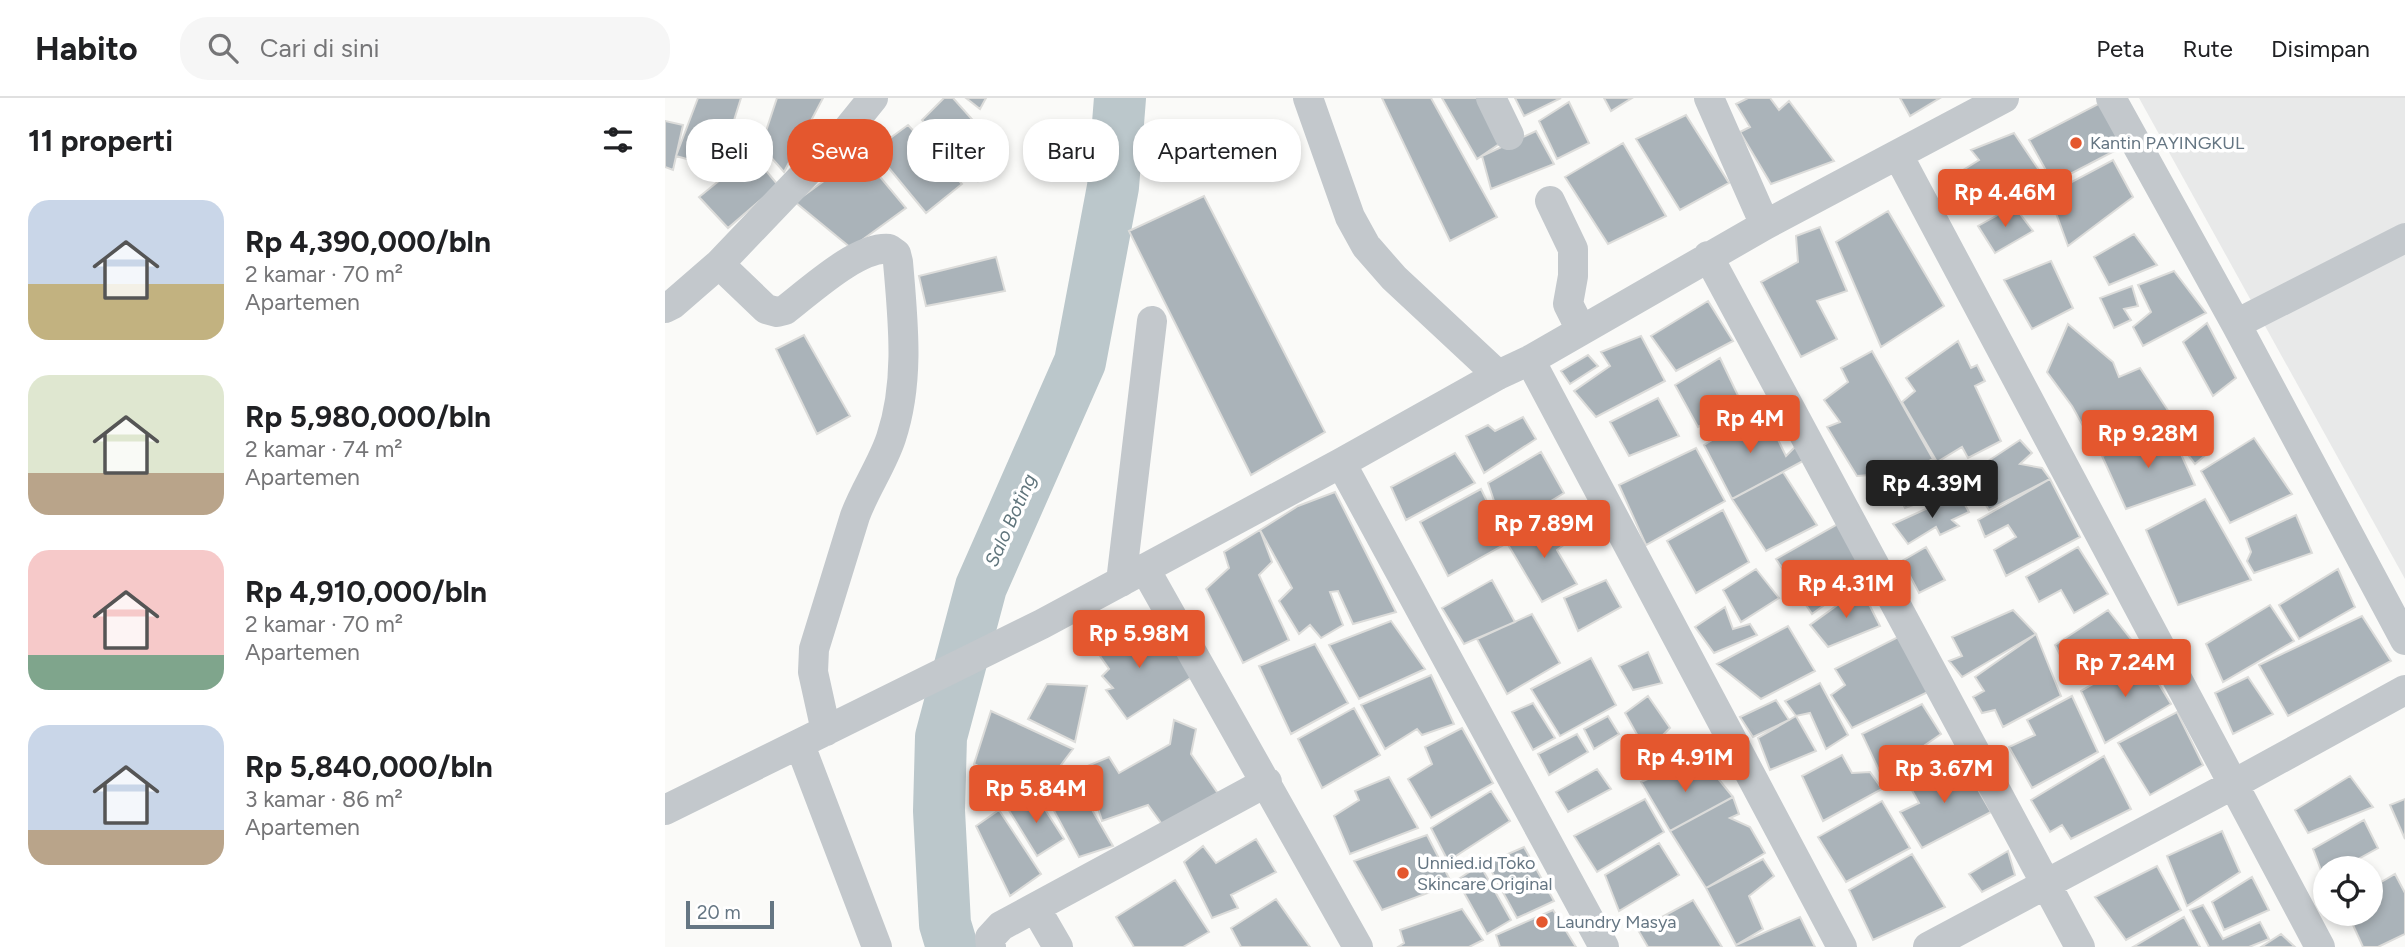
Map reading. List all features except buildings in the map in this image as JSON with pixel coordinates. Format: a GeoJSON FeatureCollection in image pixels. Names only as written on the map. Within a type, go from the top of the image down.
{"type":"FeatureCollection","features":[{"type":"Feature","properties":{"kind":"street"},"geometry":{"type":"LineString","coordinates":[[665,308],[719,264],[848,129],[873,98]]}},
{"type":"Feature","properties":{"kind":"street"},"geometry":{"type":"LineString","coordinates":[[1308,98],[1350,217],[1366,246],[1394,278],[1498,375]]}},
{"type":"Feature","properties":{"kind":"street"},"geometry":{"type":"LineString","coordinates":[[1492,98],[1509,135]]}},
{"type":"Feature","properties":{"kind":"street"},"geometry":{"type":"LineString","coordinates":[[1709,98],[1765,225]]}},
{"type":"Feature","properties":{"kind":"street"},"geometry":{"type":"LineString","coordinates":[[665,810],[1042,624],[1530,360],[1708,256],[2004,98]]}},
{"type":"Feature","properties":{"kind":"street"},"geometry":{"type":"LineString","coordinates":[[2111,98],[2236,324],[2405,640]]}},
{"type":"Feature","properties":{"kind":"street"},"geometry":{"type":"LineString","coordinates":[[1898,155],[2320,947]]}},
{"type":"Feature","properties":{"kind":"street"},"geometry":{"type":"LineString","coordinates":[[1550,201],[1573,249],[1573,276],[1568,304],[1581,330]]}},
{"type":"Feature","properties":{"kind":"street"},"geometry":{"type":"LineString","coordinates":[[2236,324],[2405,238]]}},
{"type":"Feature","properties":{"kind":"street"},"geometry":{"type":"LineString","coordinates":[[719,264],[766,309],[777,312],[785,310],[841,268],[870,251],[889,249],[896,254],[898,262],[904,364],[892,438],[855,516],[814,649],[813,672],[826,731]]}},
{"type":"Feature","properties":{"kind":"street"},"geometry":{"type":"LineString","coordinates":[[1708,256],[2080,947]]}},
{"type":"Feature","properties":{"kind":"street"},"geometry":{"type":"LineString","coordinates":[[1152,321],[1133,575],[1267,782],[1358,947]]}},
{"type":"Feature","properties":{"kind":"street"},"geometry":{"type":"LineString","coordinates":[[1530,360],[1842,947]]}},
{"type":"Feature","properties":{"kind":"street"},"geometry":{"type":"LineString","coordinates":[[1341,463],[1604,947]]}},
{"type":"Feature","properties":{"kind":"street"},"geometry":{"type":"LineString","coordinates":[[1927,947],[2405,690]]}},
{"type":"Feature","properties":{"kind":"street"},"geometry":{"type":"LineString","coordinates":[[800,745],[877,947]]}},
{"type":"Feature","properties":{"kind":"street"},"geometry":{"type":"LineString","coordinates":[[991,947],[989,938],[993,932],[1267,782]]}},
{"type":"Feature","properties":{"kind":"street"},"geometry":{"type":"LineString","coordinates":[[1036,909],[1058,947]]}},
{"type":"Feature","properties":{"kind":"shaded area"},"geometry":{"type":"Polygon","coordinates":[[[2139,98],[2405,98],[2405,579],[2139,98]]]}},
{"type":"Feature","properties":{"kind":"waterway","name":"Salo Boting"},"geometry":{"type":"LineString","coordinates":[[952,947],[945,924],[939,811],[941,737],[981,587],[1080,362],[1113,187],[1120,98]]}},
{"type":"Feature","properties":{"kind":"place","name":"Kantin PAYINGKUL"},"geometry":{"type":"Point","coordinates":[2076,143]}},
{"type":"Feature","properties":{"kind":"place","name":"Unnied.id Toko Skincare Original"},"geometry":{"type":"Point","coordinates":[1403,873]}},
{"type":"Feature","properties":{"kind":"place","name":"Laundry Masya"},"geometry":{"type":"Point","coordinates":[1542,922]}}]}
